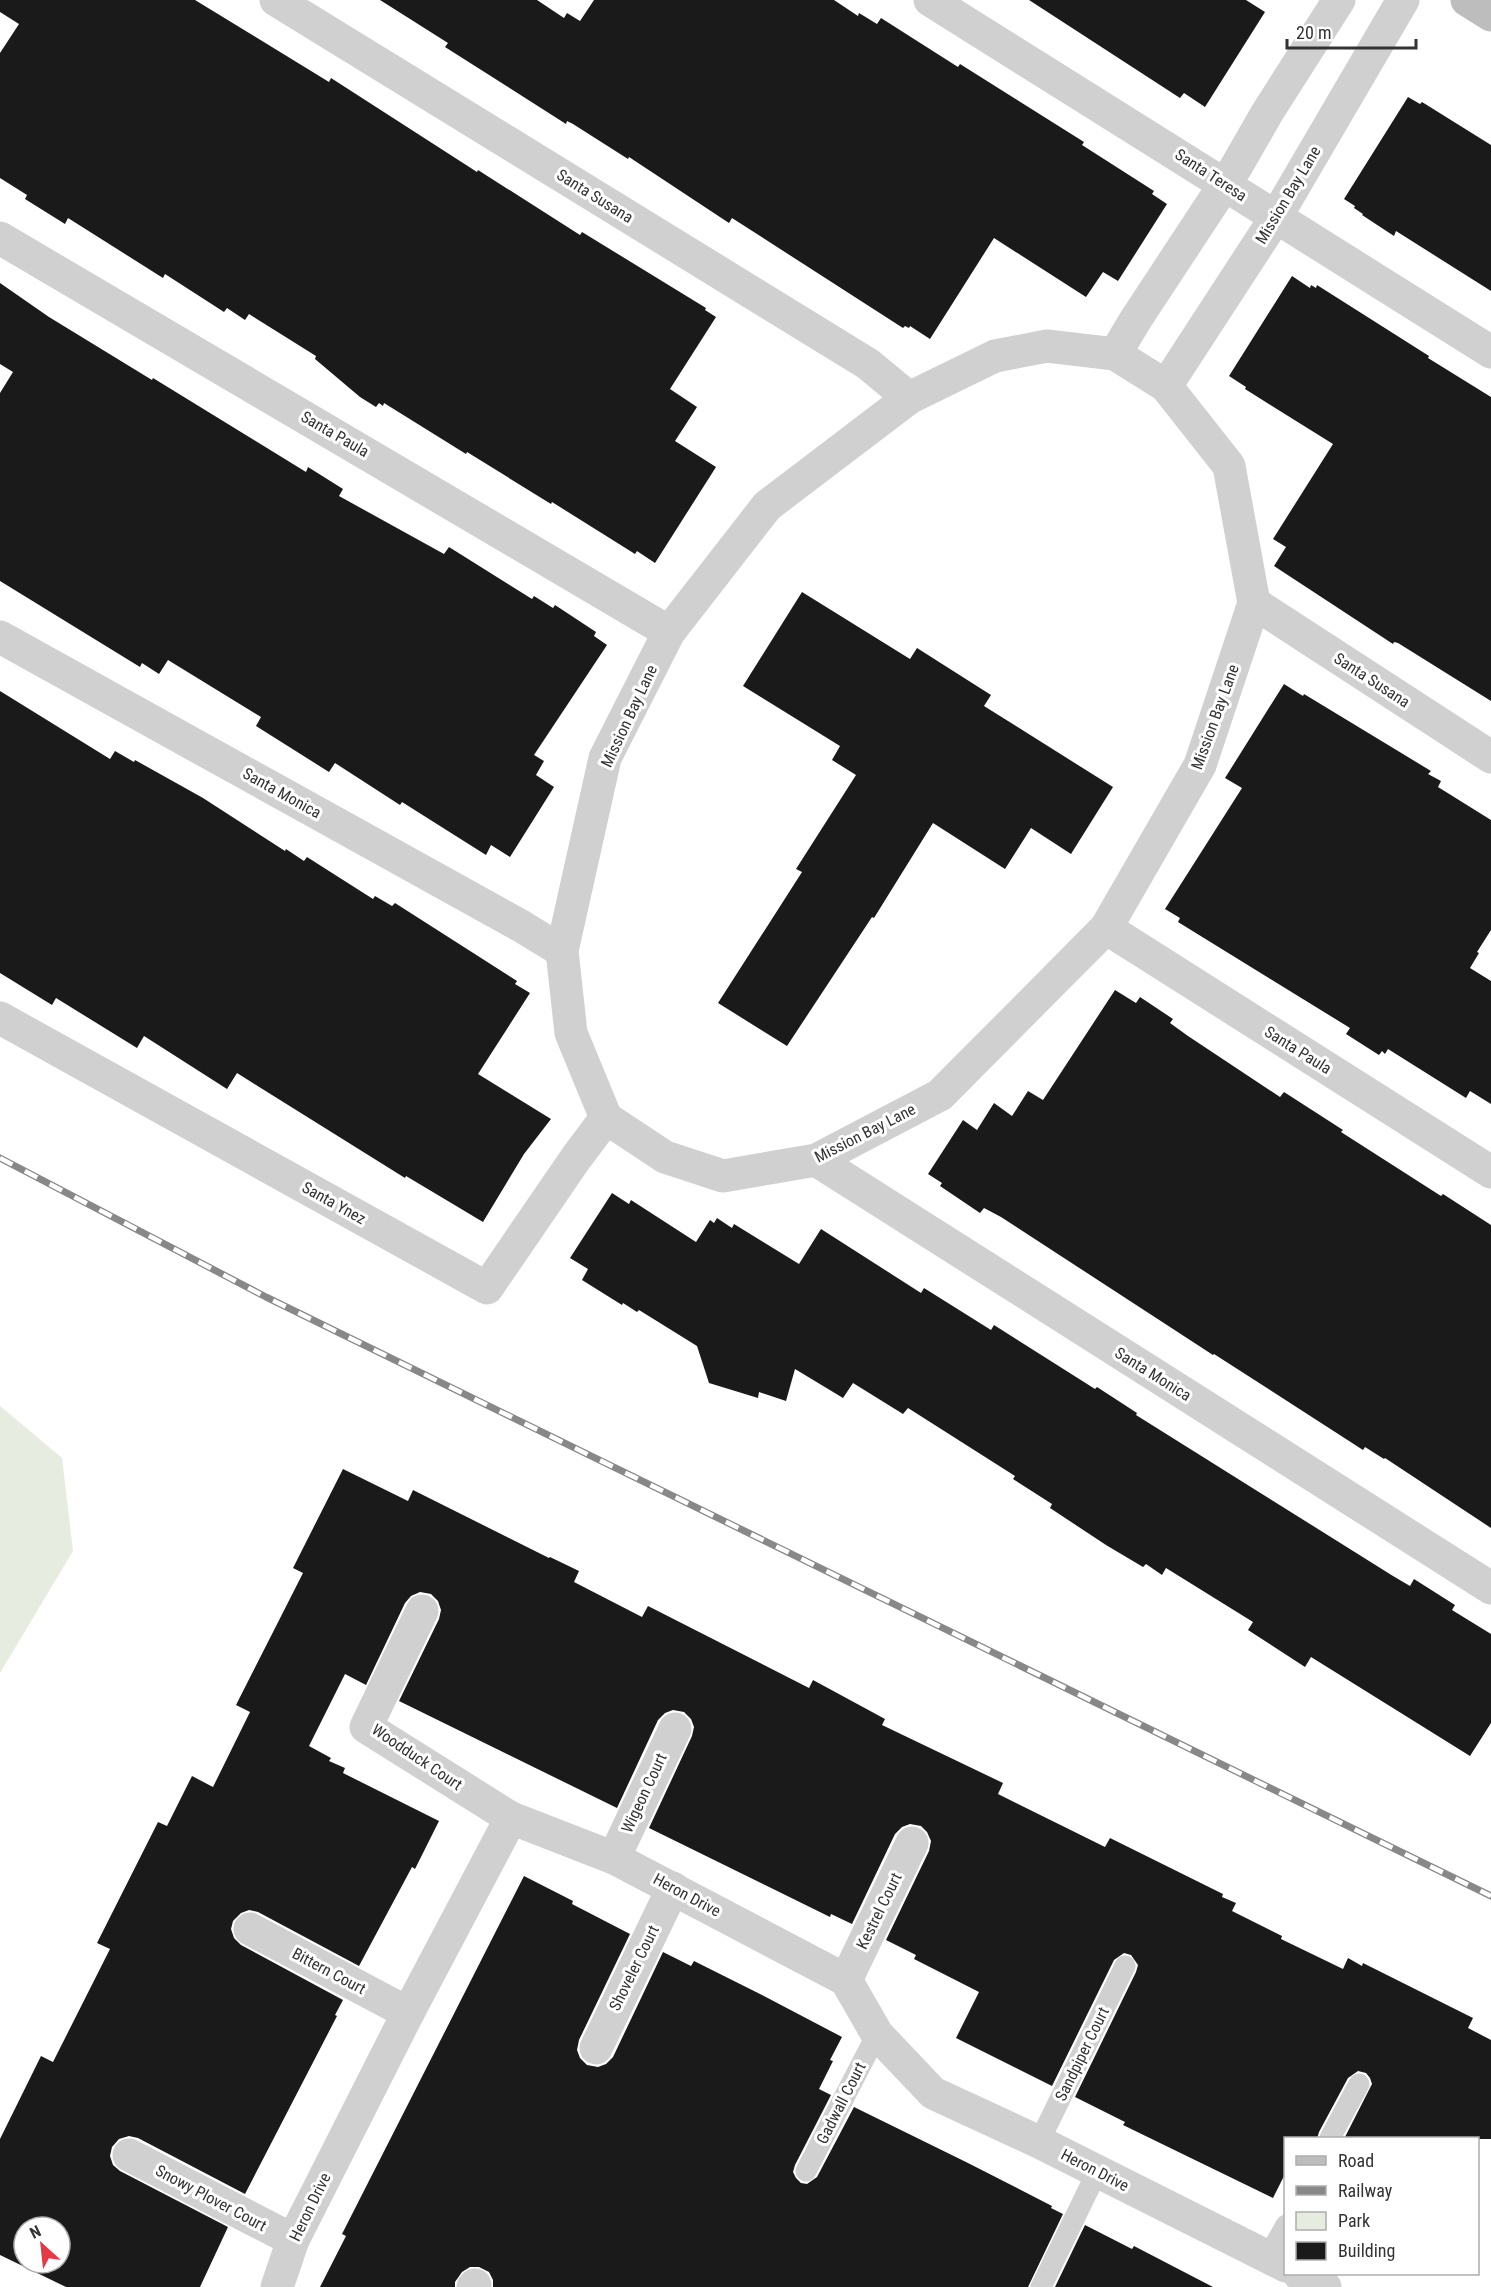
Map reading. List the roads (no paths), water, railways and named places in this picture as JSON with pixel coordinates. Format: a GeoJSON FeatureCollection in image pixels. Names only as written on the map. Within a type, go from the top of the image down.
{"type":"FeatureCollection","features":[{"type":"Feature","properties":{"kind":"street","name":"Santa Susana"},"geometry":{"type":"LineString","coordinates":[[276,0],[868,364],[909,398]]}},
{"type":"Feature","properties":{"kind":"street","name":"Santa Teresa"},"geometry":{"type":"LineString","coordinates":[[930,0],[1491,352]]}},
{"type":"Feature","properties":{"kind":"street"},"geometry":{"type":"LineString","coordinates":[[1115,354],[1339,0]]}},
{"type":"Feature","properties":{"kind":"street","name":"Mission Bay Lane"},"geometry":{"type":"LineString","coordinates":[[1166,386],[1276,217],[1403,0]]}},
{"type":"Feature","properties":{"kind":"street"},"geometry":{"type":"LineString","coordinates":[[1467,0],[1491,15]]}},
{"type":"Feature","properties":{"kind":"street","name":"Santa Paula"},"geometry":{"type":"LineString","coordinates":[[0,238],[669,632]]}},
{"type":"Feature","properties":{"kind":"street","name":"Mission Bay Lane"},"geometry":{"type":"LineString","coordinates":[[1047,346],[1115,354],[1166,386],[1229,466],[1254,603],[1200,765],[1106,928],[940,1095],[816,1160],[723,1176],[665,1158],[606,1118],[571,1033],[562,951],[605,758],[669,632],[767,506],[909,398],[995,356],[1047,346]]}},
{"type":"Feature","properties":{"kind":"street","name":"Santa Susana"},"geometry":{"type":"LineString","coordinates":[[1254,603],[1491,757]]}},
{"type":"Feature","properties":{"kind":"street","name":"Santa Monica"},"geometry":{"type":"LineString","coordinates":[[0,637],[522,926],[562,951]]}},
{"type":"Feature","properties":{"kind":"street","name":"Santa Paula"},"geometry":{"type":"LineString","coordinates":[[1106,928],[1491,1172]]}},
{"type":"Feature","properties":{"kind":"street","name":"Santa Ynez"},"geometry":{"type":"LineString","coordinates":[[0,1018],[487,1288],[606,1118]]}},
{"type":"Feature","properties":{"kind":"street","name":"Santa Monica"},"geometry":{"type":"LineString","coordinates":[[816,1160],[1491,1588]]}},
{"type":"Feature","properties":{"kind":"street","name":"Woodduck Court"},"geometry":{"type":"LineString","coordinates":[[422,1611],[366,1727],[511,1818]]}},
{"type":"Feature","properties":{"kind":"street","name":"Wigeon Court"},"geometry":{"type":"LineString","coordinates":[[614,1858],[675,1729]]}},
{"type":"Feature","properties":{"kind":"street","name":"Heron Drive"},"geometry":{"type":"LineString","coordinates":[[277,2287],[293,2240],[408,2013],[511,1818],[614,1858],[846,1980],[877,2034],[933,2093],[1039,2142],[1277,2262]]}},
{"type":"Feature","properties":{"kind":"street","name":"Kestrel Court"},"geometry":{"type":"LineString","coordinates":[[846,1980],[912,1843]]}},
{"type":"Feature","properties":{"kind":"street","name":"Shoveler Court"},"geometry":{"type":"LineString","coordinates":[[596,2048],[674,1888]]}},
{"type":"Feature","properties":{"kind":"street","name":"Bittern Court"},"geometry":{"type":"LineString","coordinates":[[250,1929],[408,2013]]}},
{"type":"Feature","properties":{"kind":"street","name":"Snowy Plover Court"},"geometry":{"type":"LineString","coordinates":[[129,2155],[293,2240]]}},
{"type":"Feature","properties":{"kind":"street"},"geometry":{"type":"LineString","coordinates":[[1301,2275],[1325,2287]]}},
{"type":"Feature","properties":{"kind":"lane","name":"Sandpiper Court"},"geometry":{"type":"LineString","coordinates":[[1039,2142],[1125,1966]]}},
{"type":"Feature","properties":{"kind":"lane","name":"Gadwall Court"},"geometry":{"type":"LineString","coordinates":[[806,2171],[877,2034]]}},
{"type":"Feature","properties":{"kind":"lane"},"geometry":{"type":"LineString","coordinates":[[1331,2137],[1359,2084]]}},
{"type":"Feature","properties":{"kind":"lane"},"geometry":{"type":"LineString","coordinates":[[1041,2287],[1097,2172]]}},
{"type":"Feature","properties":{"kind":"lane"},"geometry":{"type":"LineString","coordinates":[[1277,2262],[1284,2233]]}},
{"type":"Feature","properties":{"kind":"railway"},"geometry":{"type":"LineString","coordinates":[[0,1158],[266,1297],[1491,1896]]}}]}
